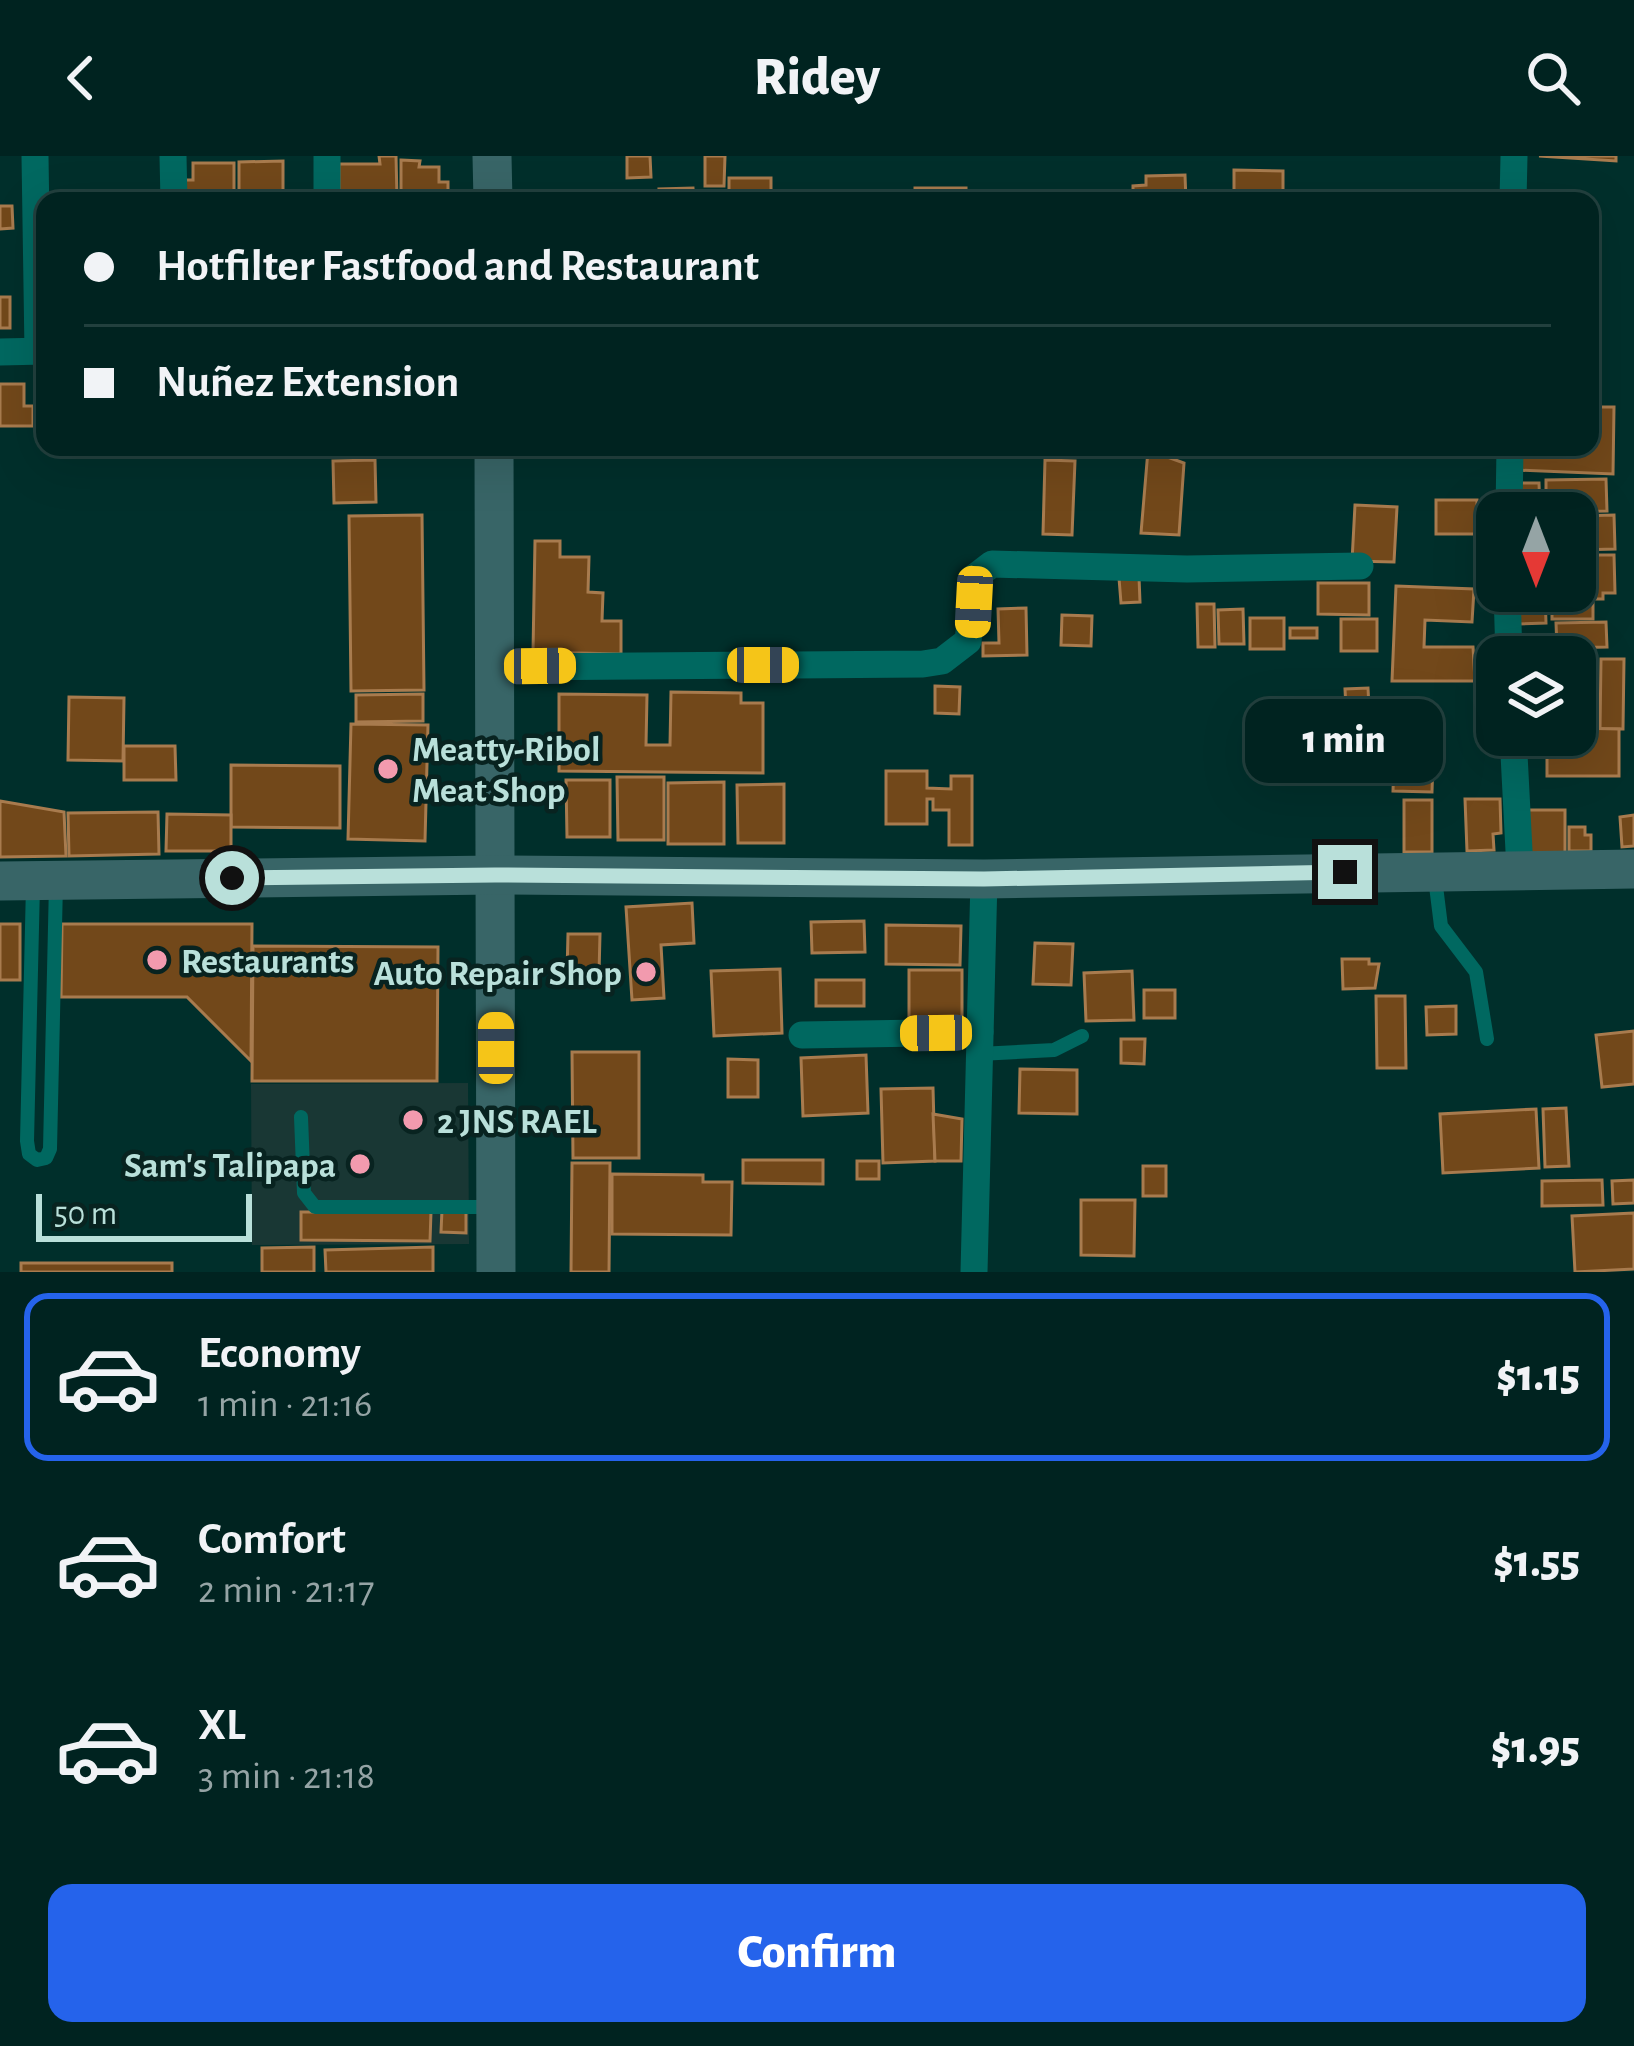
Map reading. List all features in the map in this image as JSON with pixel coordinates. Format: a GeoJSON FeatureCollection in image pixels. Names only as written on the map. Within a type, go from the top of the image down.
{"type":"FeatureCollection","features":[{"type":"Feature","properties":{"kind":"street"},"geometry":{"type":"LineString","coordinates":[[34,156],[36,205]]}},
{"type":"Feature","properties":{"kind":"street"},"geometry":{"type":"LineString","coordinates":[[173,156],[174,192]]}},
{"type":"Feature","properties":{"kind":"street"},"geometry":{"type":"LineString","coordinates":[[327,156],[327,192]]}},
{"type":"Feature","properties":{"kind":"street"},"geometry":{"type":"LineString","coordinates":[[493,156],[493,192]]}},
{"type":"Feature","properties":{"kind":"street"},"geometry":{"type":"LineString","coordinates":[[1514,156],[1514,192]]}},
{"type":"Feature","properties":{"kind":"street"},"geometry":{"type":"LineString","coordinates":[[0,352],[36,351]]}},
{"type":"Feature","properties":{"kind":"street"},"geometry":{"type":"LineString","coordinates":[[494,456],[496,1272]]}},
{"type":"Feature","properties":{"kind":"street"},"geometry":{"type":"LineString","coordinates":[[1509,492],[1510,456]]}},
{"type":"Feature","properties":{"kind":"street"},"geometry":{"type":"LineString","coordinates":[[494,667],[923,664],[942,661],[968,641],[975,577],[992,564],[1166,569],[1360,566]]}},
{"type":"Feature","properties":{"kind":"street"},"geometry":{"type":"LineString","coordinates":[[1515,756],[1520,870]]}},
{"type":"Feature","properties":{"kind":"street"},"geometry":{"type":"LineString","coordinates":[[30,880],[495,875],[984,879],[1634,869]]}},
{"type":"Feature","properties":{"kind":"street"},"geometry":{"type":"LineString","coordinates":[[974,1272],[984,879]]}},
{"type":"Feature","properties":{"kind":"street"},"geometry":{"type":"LineString","coordinates":[[802,1035],[979,1043]]}},
{"type":"Feature","properties":{"kind":"lane"},"geometry":{"type":"LineString","coordinates":[[1435,871],[1438,917],[1476,972],[1487,1039]]}},
{"type":"Feature","properties":{"kind":"lane"},"geometry":{"type":"LineString","coordinates":[[30,880],[50,1149],[46,1158],[37,1160],[31,1159],[27,1142],[30,880]]}},
{"type":"Feature","properties":{"kind":"lane"},"geometry":{"type":"LineString","coordinates":[[979,1043],[1054,1050],[1082,1036]]}},
{"type":"Feature","properties":{"kind":"lane"},"geometry":{"type":"LineString","coordinates":[[301,1117],[304,1193],[315,1208],[496,1207]]}},
{"type":"Feature","properties":{"kind":"shaded area","name":"Sam's Talipapa"},"geometry":{"type":"Polygon","coordinates":[[[468,1083],[469,1244],[252,1245],[251,1084],[468,1083]]]}},
{"type":"Feature","properties":{"kind":"building"},"geometry":{"type":"Polygon","coordinates":[[[379,156],[396,156],[397,192],[339,192],[339,164],[380,164],[379,156]]]}},
{"type":"Feature","properties":{"kind":"building"},"geometry":{"type":"Polygon","coordinates":[[[627,156],[650,156],[651,177],[627,178],[627,156]]]}},
{"type":"Feature","properties":{"kind":"building"},"geometry":{"type":"Polygon","coordinates":[[[705,156],[725,156],[724,186],[705,186],[705,156]]]}},
{"type":"Feature","properties":{"kind":"building"},"geometry":{"type":"Polygon","coordinates":[[[1539,156],[1616,156],[1616,161],[1539,156]]]}},
{"type":"Feature","properties":{"kind":"building"},"geometry":{"type":"Polygon","coordinates":[[[401,160],[420,161],[419,167],[439,167],[439,182],[448,182],[448,192],[401,192],[401,160]]]}},
{"type":"Feature","properties":{"kind":"building"},"geometry":{"type":"Polygon","coordinates":[[[283,161],[283,192],[239,192],[239,162],[283,161]]]}},
{"type":"Feature","properties":{"kind":"building"},"geometry":{"type":"Polygon","coordinates":[[[193,163],[234,163],[234,192],[185,192],[185,180],[193,180],[193,163]]]}},
{"type":"Feature","properties":{"kind":"building"},"geometry":{"type":"Polygon","coordinates":[[[1234,170],[1283,171],[1283,192],[1234,192],[1234,170]]]}},
{"type":"Feature","properties":{"kind":"building"},"geometry":{"type":"Polygon","coordinates":[[[1185,175],[1186,192],[1133,192],[1133,186],[1146,185],[1146,176],[1185,175]]]}},
{"type":"Feature","properties":{"kind":"building"},"geometry":{"type":"Polygon","coordinates":[[[729,178],[771,178],[771,192],[729,192],[729,178]]]}},
{"type":"Feature","properties":{"kind":"building"},"geometry":{"type":"Polygon","coordinates":[[[693,188],[693,192],[659,192],[693,188]]]}},
{"type":"Feature","properties":{"kind":"building"},"geometry":{"type":"Polygon","coordinates":[[[915,188],[966,188],[966,192],[915,192],[915,188]]]}},
{"type":"Feature","properties":{"kind":"building"},"geometry":{"type":"Polygon","coordinates":[[[0,206],[12,206],[13,228],[0,229],[0,206]]]}},
{"type":"Feature","properties":{"kind":"building"},"geometry":{"type":"Polygon","coordinates":[[[0,297],[10,297],[10,328],[0,328],[0,297]]]}},
{"type":"Feature","properties":{"kind":"building"},"geometry":{"type":"Polygon","coordinates":[[[0,384],[24,384],[24,406],[33,406],[33,426],[0,426],[0,384]]]}},
{"type":"Feature","properties":{"kind":"building"},"geometry":{"type":"Polygon","coordinates":[[[1599,407],[1614,407],[1613,474],[1516,470],[1517,456],[1599,456],[1599,407]]]}},
{"type":"Feature","properties":{"kind":"building"},"geometry":{"type":"Polygon","coordinates":[[[1147,456],[1184,463],[1179,535],[1141,533],[1147,456]]]}},
{"type":"Feature","properties":{"kind":"building"},"geometry":{"type":"Polygon","coordinates":[[[375,460],[376,502],[334,503],[333,461],[375,460]]]}},
{"type":"Feature","properties":{"kind":"building"},"geometry":{"type":"Polygon","coordinates":[[[1045,460],[1075,461],[1072,535],[1043,534],[1045,460]]]}},
{"type":"Feature","properties":{"kind":"building"},"geometry":{"type":"Polygon","coordinates":[[[1606,479],[1607,511],[1596,511],[1596,492],[1546,492],[1546,480],[1606,479]]]}},
{"type":"Feature","properties":{"kind":"building"},"geometry":{"type":"Polygon","coordinates":[[[1519,483],[1539,483],[1539,492],[1519,492],[1519,483]]]}},
{"type":"Feature","properties":{"kind":"building"},"geometry":{"type":"Polygon","coordinates":[[[1436,500],[1476,500],[1476,534],[1436,534],[1436,500]]]}},
{"type":"Feature","properties":{"kind":"building"},"geometry":{"type":"Polygon","coordinates":[[[1355,505],[1397,507],[1394,562],[1352,561],[1355,505]]]}},
{"type":"Feature","properties":{"kind":"building"},"geometry":{"type":"Polygon","coordinates":[[[422,515],[424,690],[351,691],[349,516],[422,515]]]}},
{"type":"Feature","properties":{"kind":"building"},"geometry":{"type":"Polygon","coordinates":[[[1596,515],[1614,515],[1615,549],[1596,550],[1596,515]]]}},
{"type":"Feature","properties":{"kind":"building"},"geometry":{"type":"Polygon","coordinates":[[[535,541],[560,541],[560,557],[589,557],[588,592],[603,593],[602,621],[621,621],[621,654],[533,652],[535,541]]]}},
{"type":"Feature","properties":{"kind":"building"},"geometry":{"type":"Polygon","coordinates":[[[1596,555],[1614,555],[1615,593],[1603,593],[1603,599],[1596,599],[1596,555]]]}},
{"type":"Feature","properties":{"kind":"building"},"geometry":{"type":"Polygon","coordinates":[[[1139,577],[1140,602],[1121,603],[1119,578],[1139,577]]]}},
{"type":"Feature","properties":{"kind":"building"},"geometry":{"type":"Polygon","coordinates":[[[1318,583],[1369,583],[1369,615],[1318,614],[1318,583]]]}},
{"type":"Feature","properties":{"kind":"building"},"geometry":{"type":"Polygon","coordinates":[[[1396,586],[1474,589],[1472,622],[1425,620],[1424,647],[1473,647],[1475,681],[1392,681],[1396,586]]]}},
{"type":"Feature","properties":{"kind":"building"},"geometry":{"type":"Polygon","coordinates":[[[1197,604],[1214,604],[1215,647],[1198,647],[1197,604]]]}},
{"type":"Feature","properties":{"kind":"building"},"geometry":{"type":"Polygon","coordinates":[[[1026,608],[1027,655],[983,656],[983,643],[999,643],[998,609],[1026,608]]]}},
{"type":"Feature","properties":{"kind":"building"},"geometry":{"type":"Polygon","coordinates":[[[1243,609],[1244,644],[1219,644],[1218,610],[1243,609]]]}},
{"type":"Feature","properties":{"kind":"building"},"geometry":{"type":"Polygon","coordinates":[[[1519,612],[1546,612],[1546,623],[1519,624],[1519,612]]]}},
{"type":"Feature","properties":{"kind":"building"},"geometry":{"type":"Polygon","coordinates":[[[1552,612],[1593,612],[1593,619],[1552,619],[1552,612]]]}},
{"type":"Feature","properties":{"kind":"building"},"geometry":{"type":"Polygon","coordinates":[[[1062,615],[1092,616],[1091,646],[1061,645],[1062,615]]]}},
{"type":"Feature","properties":{"kind":"building"},"geometry":{"type":"Polygon","coordinates":[[[1250,618],[1284,618],[1284,649],[1250,649],[1250,618]]]}},
{"type":"Feature","properties":{"kind":"building"},"geometry":{"type":"Polygon","coordinates":[[[1341,619],[1377,619],[1377,651],[1341,651],[1341,619]]]}},
{"type":"Feature","properties":{"kind":"building"},"geometry":{"type":"Polygon","coordinates":[[[1606,622],[1607,647],[1596,647],[1596,636],[1557,636],[1556,623],[1606,622]]]}},
{"type":"Feature","properties":{"kind":"building"},"geometry":{"type":"Polygon","coordinates":[[[1290,628],[1317,628],[1317,638],[1290,638],[1290,628]]]}},
{"type":"Feature","properties":{"kind":"building"},"geometry":{"type":"Polygon","coordinates":[[[1601,659],[1624,659],[1623,729],[1600,729],[1601,659]]]}},
{"type":"Feature","properties":{"kind":"building"},"geometry":{"type":"Polygon","coordinates":[[[935,686],[960,687],[959,714],[935,713],[935,686]]]}},
{"type":"Feature","properties":{"kind":"building"},"geometry":{"type":"Polygon","coordinates":[[[1368,688],[1370,727],[1347,728],[1345,689],[1368,688]]]}},
{"type":"Feature","properties":{"kind":"building"},"geometry":{"type":"Polygon","coordinates":[[[671,692],[741,693],[741,703],[763,703],[763,773],[559,771],[559,694],[647,695],[646,745],[670,745],[671,692]]]}},
{"type":"Feature","properties":{"kind":"building"},"geometry":{"type":"Polygon","coordinates":[[[423,694],[423,721],[356,722],[356,695],[423,694]]]}},
{"type":"Feature","properties":{"kind":"building"},"geometry":{"type":"Polygon","coordinates":[[[69,697],[124,698],[123,761],[68,760],[69,697]]]}},
{"type":"Feature","properties":{"kind":"building","name":"Meatty-Ribol Meat Shop"},"geometry":{"type":"Polygon","coordinates":[[[351,724],[428,725],[425,841],[348,839],[351,724]]]}},
{"type":"Feature","properties":{"kind":"building"},"geometry":{"type":"Polygon","coordinates":[[[1596,728],[1619,729],[1619,776],[1547,776],[1547,756],[1596,756],[1596,728]]]}},
{"type":"Feature","properties":{"kind":"building"},"geometry":{"type":"Polygon","coordinates":[[[124,746],[175,746],[176,780],[124,780],[124,746]]]}},
{"type":"Feature","properties":{"kind":"building"},"geometry":{"type":"Polygon","coordinates":[[[1394,759],[1433,760],[1432,792],[1393,791],[1394,759]]]}},
{"type":"Feature","properties":{"kind":"building"},"geometry":{"type":"Polygon","coordinates":[[[231,765],[340,766],[340,828],[231,827],[231,765]]]}},
{"type":"Feature","properties":{"kind":"building"},"geometry":{"type":"Polygon","coordinates":[[[886,771],[927,771],[927,788],[951,789],[951,776],[972,776],[972,845],[949,845],[949,810],[933,810],[933,799],[927,799],[927,824],[886,824],[886,771]]]}},
{"type":"Feature","properties":{"kind":"building"},"geometry":{"type":"Polygon","coordinates":[[[617,777],[664,777],[664,840],[618,840],[617,777]]]}},
{"type":"Feature","properties":{"kind":"building"},"geometry":{"type":"Polygon","coordinates":[[[566,780],[610,780],[610,837],[567,837],[566,780]]]}},
{"type":"Feature","properties":{"kind":"building"},"geometry":{"type":"Polygon","coordinates":[[[724,782],[724,844],[668,844],[668,783],[724,782]]]}},
{"type":"Feature","properties":{"kind":"building"},"geometry":{"type":"Polygon","coordinates":[[[784,784],[784,843],[738,843],[737,785],[784,784]]]}},
{"type":"Feature","properties":{"kind":"building"},"geometry":{"type":"Polygon","coordinates":[[[1465,799],[1500,799],[1501,833],[1493,834],[1494,850],[1467,851],[1465,799]]]}},
{"type":"Feature","properties":{"kind":"building"},"geometry":{"type":"Polygon","coordinates":[[[1404,800],[1432,800],[1432,852],[1404,852],[1404,800]]]}},
{"type":"Feature","properties":{"kind":"building"},"geometry":{"type":"Polygon","coordinates":[[[0,801],[64,812],[66,856],[0,857],[0,801]]]}},
{"type":"Feature","properties":{"kind":"building"},"geometry":{"type":"Polygon","coordinates":[[[1523,810],[1565,810],[1565,857],[1523,854],[1523,810]]]}},
{"type":"Feature","properties":{"kind":"building"},"geometry":{"type":"Polygon","coordinates":[[[158,812],[159,854],[69,856],[68,813],[158,812]]]}},
{"type":"Feature","properties":{"kind":"building"},"geometry":{"type":"Polygon","coordinates":[[[167,814],[231,815],[231,851],[166,851],[167,814]]]}},
{"type":"Feature","properties":{"kind":"building"},"geometry":{"type":"Polygon","coordinates":[[[1634,815],[1634,846],[1622,847],[1620,817],[1634,815]]]}},
{"type":"Feature","properties":{"kind":"building"},"geometry":{"type":"Polygon","coordinates":[[[1569,827],[1585,827],[1585,835],[1591,835],[1591,851],[1569,851],[1569,827]]]}},
{"type":"Feature","properties":{"kind":"building","name":"Auto Repair Shop"},"geometry":{"type":"Polygon","coordinates":[[[692,903],[694,943],[661,945],[664,998],[632,1000],[626,907],[692,903]]]}},
{"type":"Feature","properties":{"kind":"building"},"geometry":{"type":"Polygon","coordinates":[[[864,921],[865,952],[812,953],[811,922],[864,921]]]}},
{"type":"Feature","properties":{"kind":"building"},"geometry":{"type":"Polygon","coordinates":[[[0,924],[20,924],[20,980],[0,980],[0,924]]]}},
{"type":"Feature","properties":{"kind":"building","name":"Restaurants"},"geometry":{"type":"Polygon","coordinates":[[[62,924],[252,924],[251,1061],[187,997],[61,997],[62,924]]]}},
{"type":"Feature","properties":{"kind":"building"},"geometry":{"type":"Polygon","coordinates":[[[886,925],[961,926],[960,965],[886,964],[886,925]]]}},
{"type":"Feature","properties":{"kind":"building"},"geometry":{"type":"Polygon","coordinates":[[[568,934],[600,934],[599,974],[567,973],[568,934]]]}},
{"type":"Feature","properties":{"kind":"building"},"geometry":{"type":"Polygon","coordinates":[[[1035,943],[1073,944],[1071,985],[1033,984],[1035,943]]]}},
{"type":"Feature","properties":{"kind":"building"},"geometry":{"type":"Polygon","coordinates":[[[253,946],[438,947],[437,1081],[252,1081],[253,946]]]}},
{"type":"Feature","properties":{"kind":"building"},"geometry":{"type":"Polygon","coordinates":[[[1342,959],[1369,959],[1369,964],[1379,964],[1375,988],[1343,989],[1342,959]]]}},
{"type":"Feature","properties":{"kind":"building"},"geometry":{"type":"Polygon","coordinates":[[[780,969],[782,1033],[714,1036],[711,971],[780,969]]]}},
{"type":"Feature","properties":{"kind":"building"},"geometry":{"type":"Polygon","coordinates":[[[909,970],[962,970],[962,1021],[909,1022],[909,970]]]}},
{"type":"Feature","properties":{"kind":"building"},"geometry":{"type":"Polygon","coordinates":[[[1132,971],[1134,1020],[1086,1021],[1084,973],[1132,971]]]}},
{"type":"Feature","properties":{"kind":"building"},"geometry":{"type":"Polygon","coordinates":[[[816,980],[864,980],[864,1006],[816,1006],[816,980]]]}},
{"type":"Feature","properties":{"kind":"building"},"geometry":{"type":"Polygon","coordinates":[[[1144,990],[1175,990],[1175,1018],[1144,1018],[1144,990]]]}},
{"type":"Feature","properties":{"kind":"building"},"geometry":{"type":"Polygon","coordinates":[[[1376,996],[1405,996],[1406,1068],[1377,1068],[1376,996]]]}},
{"type":"Feature","properties":{"kind":"building"},"geometry":{"type":"Polygon","coordinates":[[[1456,1006],[1456,1034],[1427,1035],[1426,1007],[1456,1006]]]}},
{"type":"Feature","properties":{"kind":"building"},"geometry":{"type":"Polygon","coordinates":[[[1634,1031],[1634,1084],[1602,1087],[1596,1035],[1634,1031]]]}},
{"type":"Feature","properties":{"kind":"building"},"geometry":{"type":"Polygon","coordinates":[[[1121,1039],[1145,1039],[1144,1064],[1121,1063],[1121,1039]]]}},
{"type":"Feature","properties":{"kind":"building"},"geometry":{"type":"Polygon","coordinates":[[[572,1052],[639,1052],[639,1158],[573,1158],[572,1052]]]}},
{"type":"Feature","properties":{"kind":"building"},"geometry":{"type":"Polygon","coordinates":[[[866,1055],[868,1113],[803,1116],[801,1058],[866,1055]]]}},
{"type":"Feature","properties":{"kind":"building"},"geometry":{"type":"Polygon","coordinates":[[[728,1059],[758,1060],[758,1097],[728,1097],[728,1059]]]}},
{"type":"Feature","properties":{"kind":"building"},"geometry":{"type":"Polygon","coordinates":[[[1020,1069],[1077,1070],[1077,1114],[1019,1113],[1020,1069]]]}},
{"type":"Feature","properties":{"kind":"building"},"geometry":{"type":"Polygon","coordinates":[[[933,1088],[935,1161],[883,1163],[881,1089],[933,1088]]]}},
{"type":"Feature","properties":{"kind":"building"},"geometry":{"type":"Polygon","coordinates":[[[1566,1108],[1569,1166],[1545,1167],[1543,1109],[1566,1108]]]}},
{"type":"Feature","properties":{"kind":"building"},"geometry":{"type":"Polygon","coordinates":[[[1536,1109],[1539,1168],[1443,1173],[1440,1114],[1536,1109]]]}},
{"type":"Feature","properties":{"kind":"building"},"geometry":{"type":"Polygon","coordinates":[[[933,1114],[962,1119],[961,1161],[935,1161],[933,1114]]]}},
{"type":"Feature","properties":{"kind":"building"},"geometry":{"type":"Polygon","coordinates":[[[743,1160],[823,1160],[823,1184],[743,1183],[743,1160]]]}},
{"type":"Feature","properties":{"kind":"building"},"geometry":{"type":"Polygon","coordinates":[[[857,1161],[879,1161],[879,1179],[857,1179],[857,1161]]]}},
{"type":"Feature","properties":{"kind":"building"},"geometry":{"type":"Polygon","coordinates":[[[572,1163],[610,1163],[609,1272],[571,1272],[572,1163]]]}},
{"type":"Feature","properties":{"kind":"building"},"geometry":{"type":"Polygon","coordinates":[[[1143,1166],[1166,1166],[1166,1196],[1143,1196],[1143,1166]]]}},
{"type":"Feature","properties":{"kind":"building"},"geometry":{"type":"Polygon","coordinates":[[[612,1174],[703,1175],[703,1182],[732,1182],[731,1235],[612,1234],[612,1174]]]}},
{"type":"Feature","properties":{"kind":"building"},"geometry":{"type":"Polygon","coordinates":[[[1602,1180],[1603,1205],[1542,1206],[1542,1181],[1602,1180]]]}},
{"type":"Feature","properties":{"kind":"building"},"geometry":{"type":"Polygon","coordinates":[[[1634,1180],[1634,1203],[1613,1204],[1612,1181],[1634,1180]]]}},
{"type":"Feature","properties":{"kind":"building"},"geometry":{"type":"Polygon","coordinates":[[[1081,1200],[1135,1200],[1134,1256],[1081,1255],[1081,1200]]]}},
{"type":"Feature","properties":{"kind":"building"},"geometry":{"type":"Polygon","coordinates":[[[442,1210],[466,1210],[466,1233],[441,1232],[442,1210]]]}},
{"type":"Feature","properties":{"kind":"building"},"geometry":{"type":"Polygon","coordinates":[[[301,1212],[431,1212],[430,1241],[301,1240],[301,1212]]]}},
{"type":"Feature","properties":{"kind":"building"},"geometry":{"type":"Polygon","coordinates":[[[1634,1213],[1634,1269],[1575,1272],[1572,1216],[1634,1213]]]}},
{"type":"Feature","properties":{"kind":"building"},"geometry":{"type":"Polygon","coordinates":[[[314,1247],[314,1272],[262,1272],[262,1248],[314,1247]]]}},
{"type":"Feature","properties":{"kind":"building"},"geometry":{"type":"Polygon","coordinates":[[[433,1247],[433,1272],[326,1272],[325,1250],[433,1247]]]}},
{"type":"Feature","properties":{"kind":"building"},"geometry":{"type":"Polygon","coordinates":[[[21,1263],[172,1263],[172,1272],[21,1272],[21,1263]]]}},
{"type":"Feature","properties":{"kind":"place","name":"Meatty-Ribol Meat Shop"},"geometry":{"type":"Point","coordinates":[388,769]}},
{"type":"Feature","properties":{"kind":"place","name":"Restaurants"},"geometry":{"type":"Point","coordinates":[157,960]}},
{"type":"Feature","properties":{"kind":"place","name":"Auto Repair Shop"},"geometry":{"type":"Point","coordinates":[646,972]}},
{"type":"Feature","properties":{"kind":"place","name":"2 JNS RAEL"},"geometry":{"type":"Point","coordinates":[413,1120]}},
{"type":"Feature","properties":{"kind":"place","name":"Sam's Talipapa"},"geometry":{"type":"Point","coordinates":[360,1164]}},
{"type":"Feature","properties":{"kind":"route"},"geometry":{"type":"LineString","coordinates":[[232,878],[984,879],[1345,872]]}}]}
